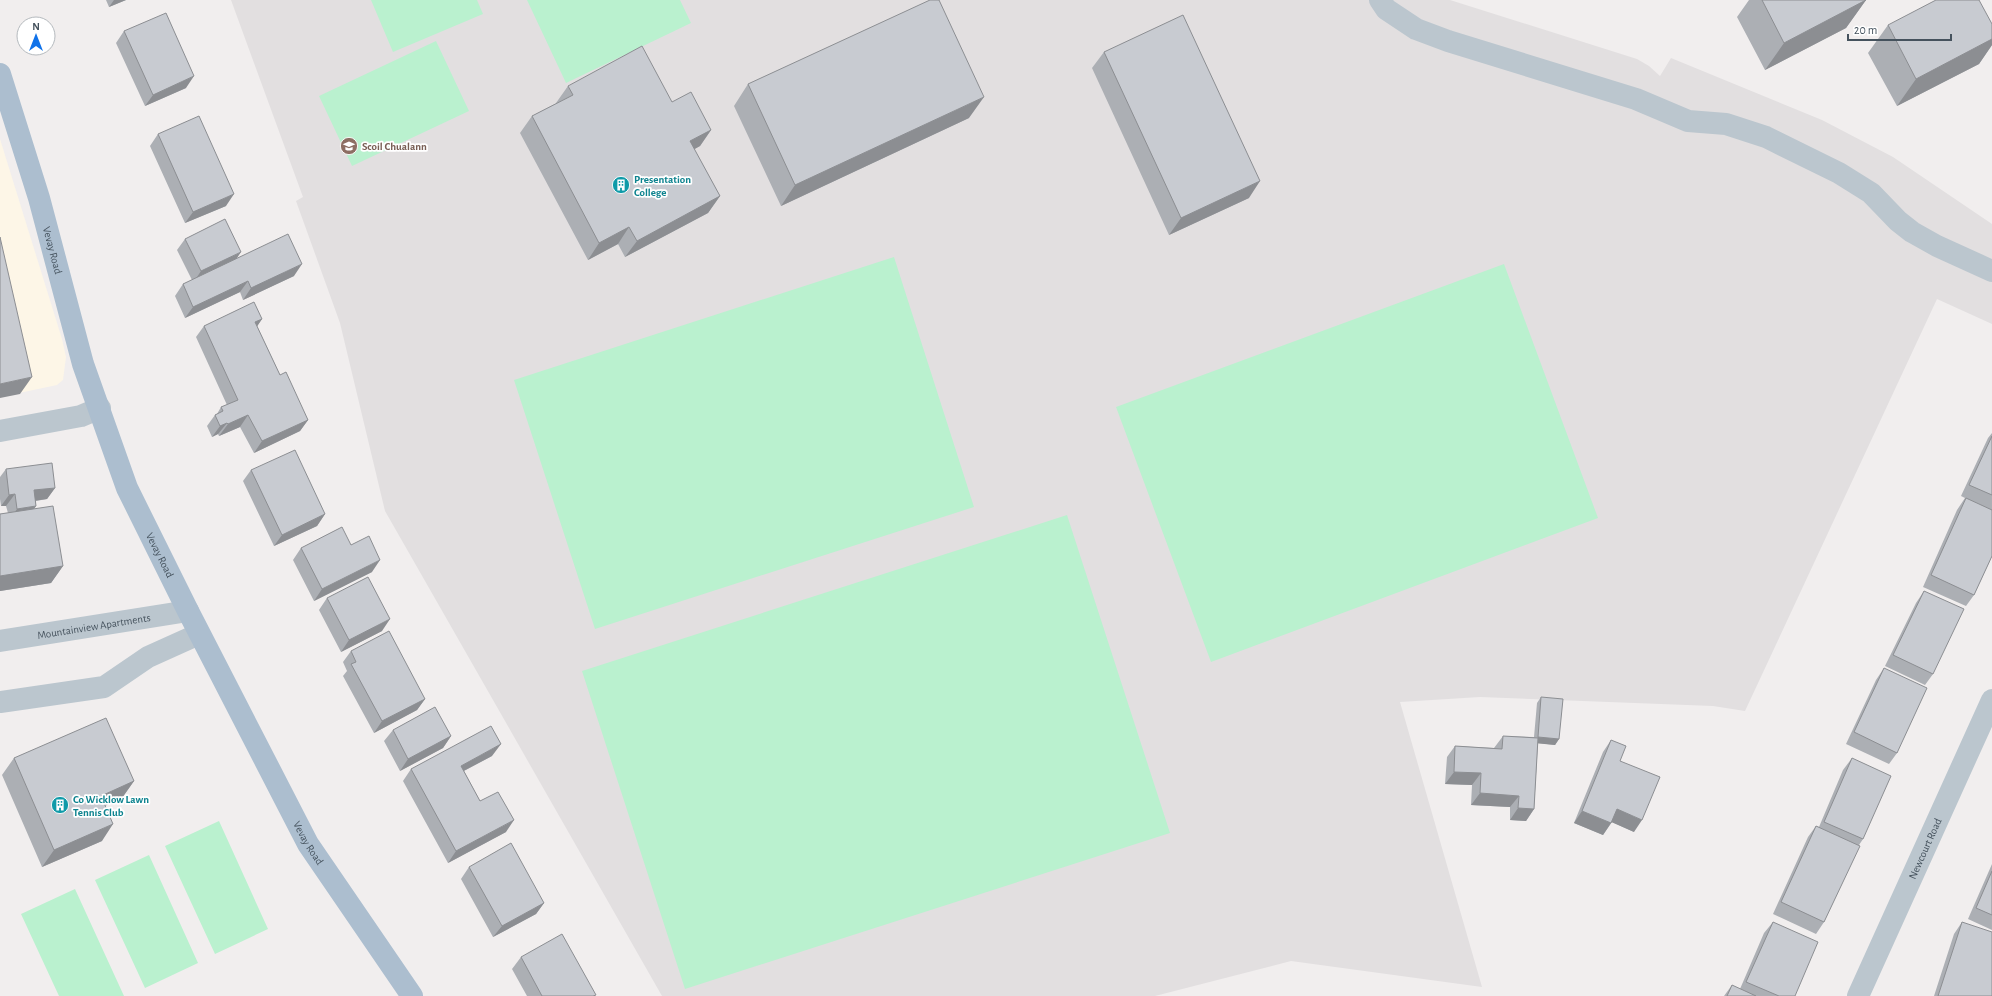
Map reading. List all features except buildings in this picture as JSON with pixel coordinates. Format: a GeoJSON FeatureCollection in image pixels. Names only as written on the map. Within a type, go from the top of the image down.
{"type":"FeatureCollection","features":[{"type":"Feature","properties":{"kind":"main road","name":"Vevay Road"},"geometry":{"type":"LineString","coordinates":[[0,74],[39,198],[83,364],[100,408],[127,488],[199,634],[308,844],[412,996]]}},
{"type":"Feature","properties":{"kind":"street"},"geometry":{"type":"LineString","coordinates":[[1380,0],[1386,9],[1416,28],[1448,41],[1636,99],[1688,120],[1726,124],[1766,137],[1839,173],[1871,193],[1898,221],[1912,232],[1937,246],[1992,271]]}},
{"type":"Feature","properties":{"kind":"street"},"geometry":{"type":"LineString","coordinates":[[0,431],[81,416],[100,408]]}},
{"type":"Feature","properties":{"kind":"street","name":"Mountainview Apartments"},"geometry":{"type":"LineString","coordinates":[[0,641],[188,611]]}},
{"type":"Feature","properties":{"kind":"street"},"geometry":{"type":"LineString","coordinates":[[0,702],[104,687],[148,657],[199,634]]}},
{"type":"Feature","properties":{"kind":"street","name":"Newcourt Road"},"geometry":{"type":"LineString","coordinates":[[1858,996],[1992,700]]}},
{"type":"Feature","properties":{"kind":"shaded area","name":"Presentation College"},"geometry":{"type":"Polygon","coordinates":[[[231,0],[1450,0],[1637,59],[1649,66],[1660,76],[1671,58],[1822,120],[1893,157],[1992,224],[1992,324],[1937,299],[1745,711],[1713,706],[1480,697],[1400,702],[1482,987],[1291,961],[1155,996],[662,996],[385,511],[340,323],[296,201],[303,197],[231,0]]]}},
{"type":"Feature","properties":{"kind":"shaded area"},"geometry":{"type":"Polygon","coordinates":[[[0,139],[62,339],[66,357],[63,380],[57,385],[0,397],[0,139]]]}},
{"type":"Feature","properties":{"kind":"green space"},"geometry":{"type":"Polygon","coordinates":[[[371,0],[477,0],[483,14],[393,52],[371,0]]]}},
{"type":"Feature","properties":{"kind":"green space"},"geometry":{"type":"Polygon","coordinates":[[[527,0],[680,0],[691,23],[566,83],[527,0]]]}},
{"type":"Feature","properties":{"kind":"green space"},"geometry":{"type":"Polygon","coordinates":[[[436,41],[469,111],[352,166],[319,96],[436,41]]]}},
{"type":"Feature","properties":{"kind":"green space"},"geometry":{"type":"Polygon","coordinates":[[[894,257],[974,507],[595,629],[514,380],[894,257]]]}},
{"type":"Feature","properties":{"kind":"green space"},"geometry":{"type":"Polygon","coordinates":[[[1504,264],[1598,518],[1211,662],[1116,407],[1504,264]]]}},
{"type":"Feature","properties":{"kind":"green space"},"geometry":{"type":"Polygon","coordinates":[[[1067,515],[1170,833],[685,989],[582,671],[1067,515]]]}},
{"type":"Feature","properties":{"kind":"green space"},"geometry":{"type":"Polygon","coordinates":[[[219,821],[268,929],[215,954],[165,846],[219,821]]]}},
{"type":"Feature","properties":{"kind":"green space"},"geometry":{"type":"Polygon","coordinates":[[[149,855],[198,963],[145,988],[95,880],[149,855]]]}},
{"type":"Feature","properties":{"kind":"green space"},"geometry":{"type":"Polygon","coordinates":[[[75,889],[124,996],[59,996],[21,914],[75,889]]]}},
{"type":"Feature","properties":{"kind":"place","name":"Scoil Chualann"},"geometry":{"type":"Point","coordinates":[349,146]}},
{"type":"Feature","properties":{"kind":"place","name":"Presentation College"},"geometry":{"type":"Point","coordinates":[621,185]}},
{"type":"Feature","properties":{"kind":"place","name":"Co Wicklow Lawn Tennis Club"},"geometry":{"type":"Point","coordinates":[60,805]}}]}
